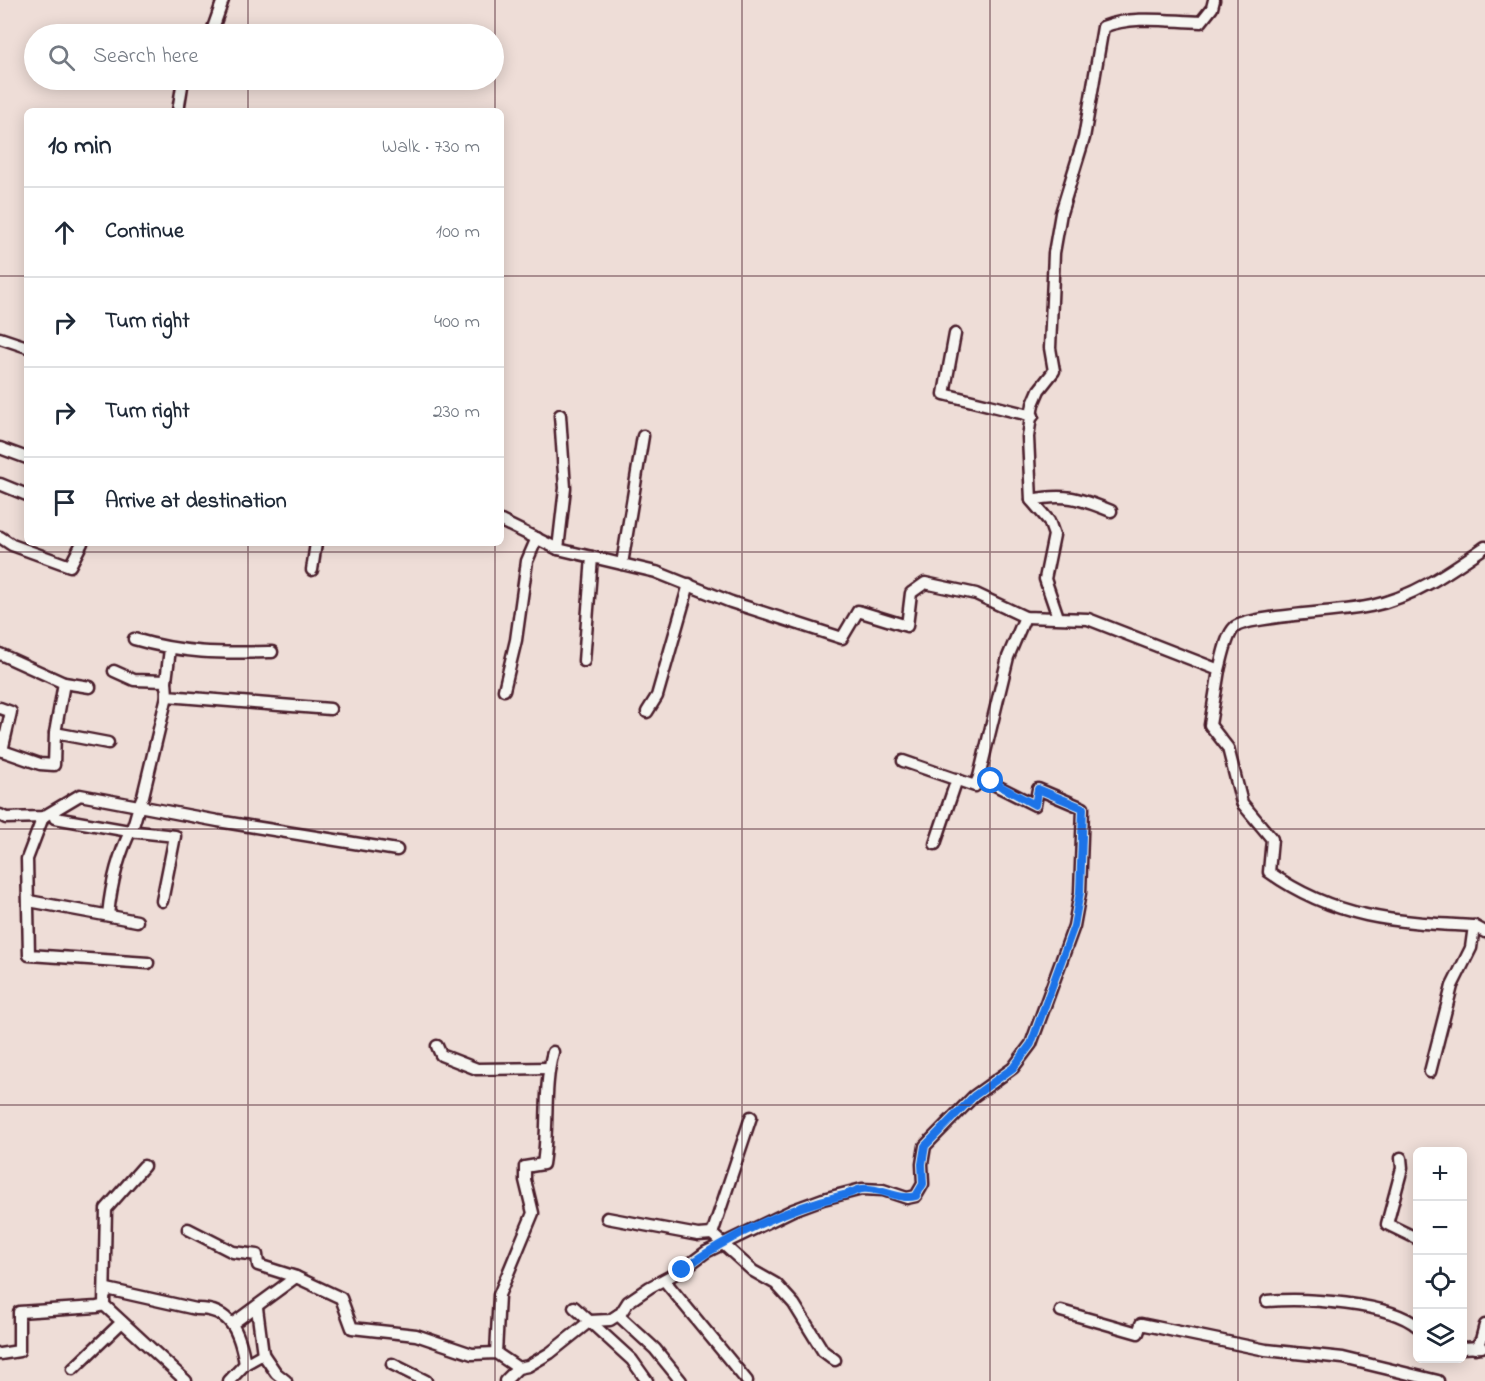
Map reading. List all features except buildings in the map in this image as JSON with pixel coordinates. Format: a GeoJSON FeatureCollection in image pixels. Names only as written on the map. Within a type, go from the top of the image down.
{"type":"FeatureCollection","features":[{"type":"Feature","properties":{"kind":"street"},"geometry":{"type":"LineString","coordinates":[[215,24],[224,0]]}},
{"type":"Feature","properties":{"kind":"street"},"geometry":{"type":"LineString","coordinates":[[1059,617],[1045,579],[1054,535],[1053,529],[1032,500],[1028,437],[1033,404],[1054,371],[1050,348],[1054,254],[1061,213],[1084,138],[1103,27],[1121,20],[1139,19],[1201,22],[1212,8],[1214,0]]}},
{"type":"Feature","properties":{"kind":"street"},"geometry":{"type":"LineString","coordinates":[[178,108],[181,90]]}},
{"type":"Feature","properties":{"kind":"street"},"geometry":{"type":"LineString","coordinates":[[955,334],[944,394],[1033,416]]}},
{"type":"Feature","properties":{"kind":"street"},"geometry":{"type":"LineString","coordinates":[[0,338],[24,346]]}},
{"type":"Feature","properties":{"kind":"street"},"geometry":{"type":"LineString","coordinates":[[558,549],[565,488],[560,415]]}},
{"type":"Feature","properties":{"kind":"street"},"geometry":{"type":"LineString","coordinates":[[622,564],[643,436]]}},
{"type":"Feature","properties":{"kind":"street"},"geometry":{"type":"LineString","coordinates":[[0,448],[24,457]]}},
{"type":"Feature","properties":{"kind":"street"},"geometry":{"type":"LineString","coordinates":[[0,484],[24,494]]}},
{"type":"Feature","properties":{"kind":"street"},"geometry":{"type":"LineString","coordinates":[[1032,500],[1057,495],[1071,496],[1111,511]]}},
{"type":"Feature","properties":{"kind":"street"},"geometry":{"type":"LineString","coordinates":[[504,522],[558,549],[622,564],[689,584],[731,602],[842,638],[858,611],[907,626],[911,593],[925,583],[975,594],[1025,617],[1088,619],[1219,670]]}},
{"type":"Feature","properties":{"kind":"street"},"geometry":{"type":"LineString","coordinates":[[0,537],[12,545],[70,566],[80,546]]}},
{"type":"Feature","properties":{"kind":"street"},"geometry":{"type":"LineString","coordinates":[[504,690],[516,640],[527,561],[537,538]]}},
{"type":"Feature","properties":{"kind":"street"},"geometry":{"type":"LineString","coordinates":[[312,570],[315,546]]}},
{"type":"Feature","properties":{"kind":"street"},"geometry":{"type":"LineString","coordinates":[[1485,547],[1408,596],[1371,606],[1261,620],[1240,625],[1232,630],[1219,670],[1210,725],[1228,748],[1242,803],[1272,839],[1269,872],[1323,902],[1378,919],[1474,926],[1485,932]]}},
{"type":"Feature","properties":{"kind":"street"},"geometry":{"type":"LineString","coordinates":[[584,661],[592,557]]}},
{"type":"Feature","properties":{"kind":"street"},"geometry":{"type":"LineString","coordinates":[[647,712],[657,696],[689,584]]}},
{"type":"Feature","properties":{"kind":"street"},"geometry":{"type":"LineString","coordinates":[[903,761],[975,786],[1008,657],[1025,617]]}},
{"type":"Feature","properties":{"kind":"street"},"geometry":{"type":"LineString","coordinates":[[134,639],[170,650],[216,653],[272,652]]}},
{"type":"Feature","properties":{"kind":"street"},"geometry":{"type":"LineString","coordinates":[[108,915],[112,881],[129,831],[133,826],[160,730],[167,696],[166,681],[170,650]]}},
{"type":"Feature","properties":{"kind":"street"},"geometry":{"type":"LineString","coordinates":[[0,654],[64,682],[90,687]]}},
{"type":"Feature","properties":{"kind":"street"},"geometry":{"type":"LineString","coordinates":[[114,671],[134,680],[166,681]]}},
{"type":"Feature","properties":{"kind":"street"},"geometry":{"type":"LineString","coordinates":[[0,708],[11,712],[1,750],[40,764],[54,765],[55,733],[64,682]]}},
{"type":"Feature","properties":{"kind":"street"},"geometry":{"type":"LineString","coordinates":[[167,696],[330,709]]}},
{"type":"Feature","properties":{"kind":"street"},"geometry":{"type":"LineString","coordinates":[[55,733],[108,743]]}},
{"type":"Feature","properties":{"kind":"street"},"geometry":{"type":"LineString","coordinates":[[505,1381],[518,1368],[528,1366],[549,1353],[590,1322],[610,1320],[618,1315],[628,1302],[721,1244],[793,1210],[822,1199],[862,1189],[883,1190],[907,1198],[916,1196],[923,1184],[922,1164],[925,1146],[974,1096],[1013,1068],[1031,1044],[1074,926],[1080,892],[1083,808],[1038,789],[1035,805],[979,777]]}},
{"type":"Feature","properties":{"kind":"street"},"geometry":{"type":"LineString","coordinates":[[935,844],[957,779]]}},
{"type":"Feature","properties":{"kind":"street"},"geometry":{"type":"LineString","coordinates":[[148,963],[29,955],[27,859],[49,815],[80,795],[218,821],[397,850]]}},
{"type":"Feature","properties":{"kind":"street"},"geometry":{"type":"LineString","coordinates":[[0,815],[6,818],[49,815],[129,831],[175,836],[162,901]]}},
{"type":"Feature","properties":{"kind":"street"},"geometry":{"type":"LineString","coordinates":[[29,901],[136,921]]}},
{"type":"Feature","properties":{"kind":"street"},"geometry":{"type":"LineString","coordinates":[[1430,1072],[1452,986],[1471,948],[1474,926]]}},
{"type":"Feature","properties":{"kind":"street"},"geometry":{"type":"LineString","coordinates":[[437,1046],[441,1055],[477,1069],[549,1068]]}},
{"type":"Feature","properties":{"kind":"street"},"geometry":{"type":"LineString","coordinates":[[496,1353],[499,1295],[533,1213],[525,1180],[525,1167],[543,1164],[547,1138],[549,1068],[553,1052]]}},
{"type":"Feature","properties":{"kind":"street"},"geometry":{"type":"LineString","coordinates":[[712,1234],[751,1116]]}},
{"type":"Feature","properties":{"kind":"street"},"geometry":{"type":"LineString","coordinates":[[1401,1158],[1402,1168],[1387,1224],[1413,1237]]}},
{"type":"Feature","properties":{"kind":"street"},"geometry":{"type":"LineString","coordinates":[[104,1305],[106,1209],[144,1166]]}},
{"type":"Feature","properties":{"kind":"street"},"geometry":{"type":"LineString","coordinates":[[607,1218],[698,1235],[712,1234]]}},
{"type":"Feature","properties":{"kind":"street"},"geometry":{"type":"LineString","coordinates":[[188,1229],[233,1252],[256,1255],[258,1266],[296,1277],[341,1298],[352,1329],[416,1335],[472,1354],[496,1353],[518,1368]]}},
{"type":"Feature","properties":{"kind":"street"},"geometry":{"type":"LineString","coordinates":[[712,1234],[753,1271],[776,1284],[794,1304],[823,1351],[835,1360]]}},
{"type":"Feature","properties":{"kind":"street"},"geometry":{"type":"LineString","coordinates":[[232,1324],[296,1277]]}},
{"type":"Feature","properties":{"kind":"street"},"geometry":{"type":"LineString","coordinates":[[664,1280],[747,1381]]}},
{"type":"Feature","properties":{"kind":"street"},"geometry":{"type":"LineString","coordinates":[[106,1293],[107,1289],[196,1309],[210,1309],[232,1324],[242,1346],[245,1364]]}},
{"type":"Feature","properties":{"kind":"street"},"geometry":{"type":"LineString","coordinates":[[1268,1301],[1292,1299],[1373,1308],[1405,1317],[1413,1323]]}},
{"type":"Feature","properties":{"kind":"street"},"geometry":{"type":"LineString","coordinates":[[104,1305],[186,1381]]}},
{"type":"Feature","properties":{"kind":"street"},"geometry":{"type":"LineString","coordinates":[[0,1354],[19,1351],[19,1312],[97,1308],[104,1305]]}},
{"type":"Feature","properties":{"kind":"street"},"geometry":{"type":"LineString","coordinates":[[574,1307],[632,1360],[647,1381]]}},
{"type":"Feature","properties":{"kind":"street"},"geometry":{"type":"LineString","coordinates":[[256,1308],[263,1354],[276,1373],[286,1381]]}},
{"type":"Feature","properties":{"kind":"street"},"geometry":{"type":"LineString","coordinates":[[1061,1311],[1138,1333],[1142,1324],[1266,1350],[1343,1358],[1438,1381]]}},
{"type":"Feature","properties":{"kind":"street"},"geometry":{"type":"LineString","coordinates":[[618,1315],[655,1349],[681,1381]]}},
{"type":"Feature","properties":{"kind":"street"},"geometry":{"type":"LineString","coordinates":[[73,1369],[122,1322]]}},
{"type":"Feature","properties":{"kind":"street"},"geometry":{"type":"LineString","coordinates":[[1480,1347],[1485,1325]]}},
{"type":"Feature","properties":{"kind":"street"},"geometry":{"type":"LineString","coordinates":[[229,1381],[245,1364],[263,1354]]}},
{"type":"Feature","properties":{"kind":"street"},"geometry":{"type":"LineString","coordinates":[[392,1364],[426,1381]]}},
{"type":"Feature","properties":{"kind":"route"},"geometry":{"type":"LineString","coordinates":[[682,1270],[721,1244],[822,1199],[846,1195],[862,1189],[883,1190],[907,1198],[916,1196],[923,1184],[922,1164],[925,1146],[974,1096],[1013,1068],[1031,1044],[1074,926],[1080,892],[1083,808],[1050,792],[1038,789],[1035,805],[991,781]]}}]}
